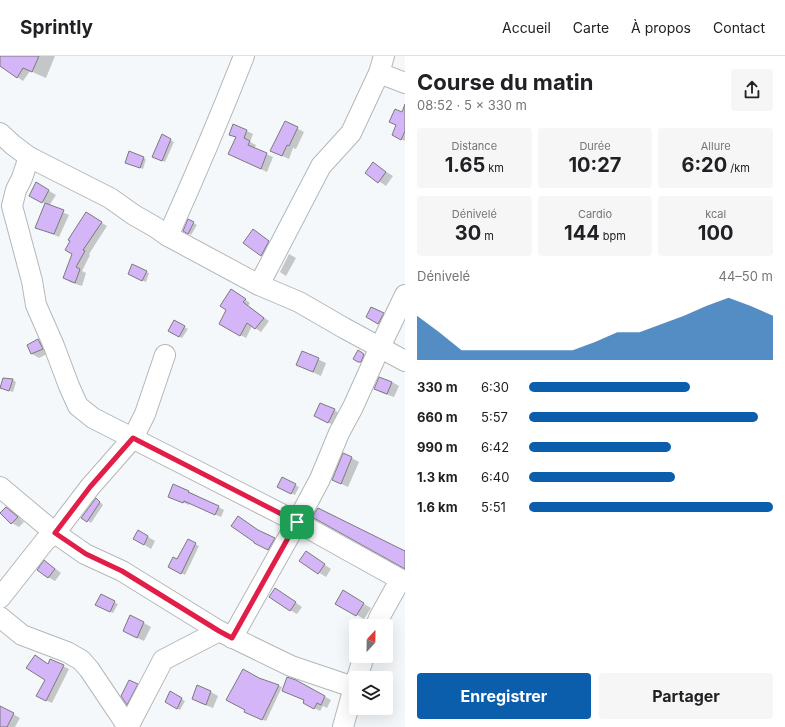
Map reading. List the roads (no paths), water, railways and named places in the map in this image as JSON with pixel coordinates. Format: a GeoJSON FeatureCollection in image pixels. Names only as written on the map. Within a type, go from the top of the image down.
{"type":"FeatureCollection","features":[{"type":"Feature","properties":{"kind":"street"},"geometry":{"type":"LineString","coordinates":[[168,236],[223,110],[244,56]]}},
{"type":"Feature","properties":{"kind":"street"},"geometry":{"type":"LineString","coordinates":[[259,285],[321,166],[351,133],[382,65],[405,83]]}},
{"type":"Feature","properties":{"kind":"street"},"geometry":{"type":"LineString","coordinates":[[0,133],[29,157],[110,198],[168,236],[259,285],[299,302],[344,328],[405,360]]}},
{"type":"Feature","properties":{"kind":"street"},"geometry":{"type":"LineString","coordinates":[[29,157],[22,178],[6,214],[32,281],[36,305],[78,406],[93,418],[297,522],[403,581],[379,619]]}},
{"type":"Feature","properties":{"kind":"street"},"geometry":{"type":"LineString","coordinates":[[0,617],[22,635],[67,652],[80,660],[90,669],[128,727],[163,660],[225,634],[297,522],[320,479],[405,294]]}},
{"type":"Feature","properties":{"kind":"street"},"geometry":{"type":"LineString","coordinates":[[0,598],[45,541],[55,533],[90,487],[133,438],[145,414],[165,355]]}},
{"type":"Feature","properties":{"kind":"street"},"geometry":{"type":"LineString","coordinates":[[0,487],[55,533],[86,554],[122,571],[225,634],[291,666],[349,680]]}},
{"type":"Feature","properties":{"kind":"street"},"geometry":{"type":"LineString","coordinates":[[343,727],[349,704]]}}]}
